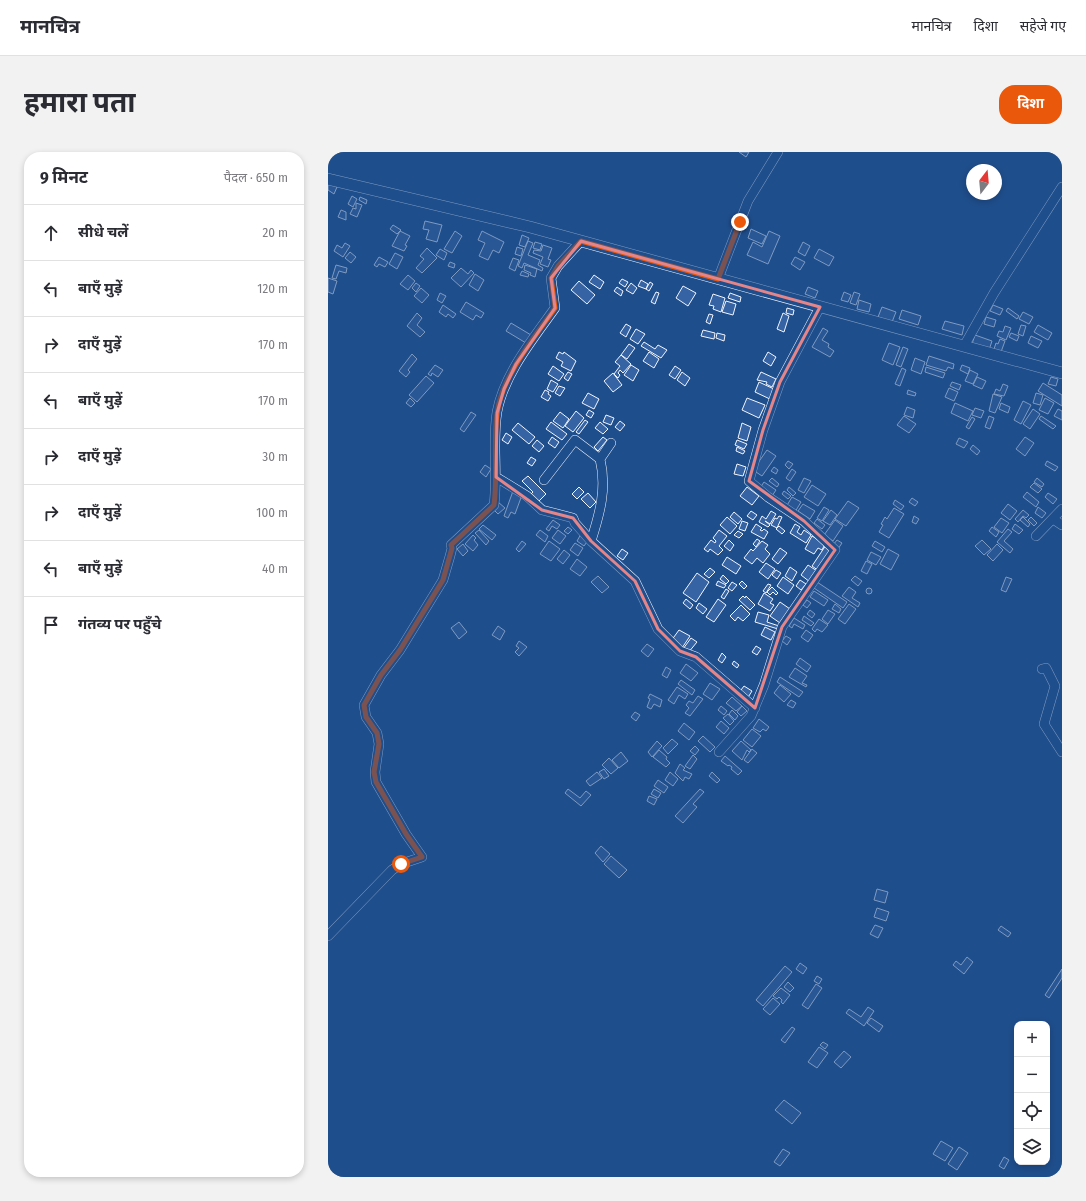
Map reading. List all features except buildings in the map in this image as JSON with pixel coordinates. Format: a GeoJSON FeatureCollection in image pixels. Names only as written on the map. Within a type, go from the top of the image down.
{"type":"FeatureCollection","features":[{"type":"Feature","properties":{"kind":"street"},"geometry":{"type":"LineString","coordinates":[[718,279],[748,201],[778,152]]}},
{"type":"Feature","properties":{"kind":"street"},"geometry":{"type":"LineString","coordinates":[[328,179],[530,226],[820,307],[1062,372]]}},
{"type":"Feature","properties":{"kind":"street"},"geometry":{"type":"LineString","coordinates":[[964,346],[994,292],[1062,187]]}},
{"type":"Feature","properties":{"kind":"street"},"geometry":{"type":"LineString","coordinates":[[328,936],[392,870],[401,864],[422,857],[406,834],[376,782],[374,772],[379,744],[377,733],[366,717],[364,705],[381,675],[400,650],[443,580],[452,548],[451,545],[494,505],[497,413],[504,389],[516,364],[555,308],[551,278],[558,266],[581,241]]}},
{"type":"Feature","properties":{"kind":"street"},"geometry":{"type":"LineString","coordinates":[[719,752],[751,716],[764,685],[782,627],[835,550],[804,521],[768,497],[749,481],[762,430],[780,382],[820,307]]}},
{"type":"Feature","properties":{"kind":"street"},"geometry":{"type":"LineString","coordinates":[[544,480],[575,440],[600,459],[603,472],[602,507],[591,541]]}},
{"type":"Feature","properties":{"kind":"street"},"geometry":{"type":"LineString","coordinates":[[600,459],[612,443]]}},
{"type":"Feature","properties":{"kind":"street"},"geometry":{"type":"LineString","coordinates":[[496,477],[527,496],[542,510],[573,518],[591,541],[635,581],[658,629],[680,651],[696,657],[755,708]]}},
{"type":"Feature","properties":{"kind":"street"},"geometry":{"type":"LineString","coordinates":[[1036,536],[1062,509]]}},
{"type":"Feature","properties":{"kind":"street"},"geometry":{"type":"LineString","coordinates":[[1053,519],[1062,525]]}},
{"type":"Feature","properties":{"kind":"street"},"geometry":{"type":"LineString","coordinates":[[1042,669],[1046,668],[1055,686],[1044,724],[1062,752]]}},
{"type":"Feature","properties":{"kind":"highlighted area"},"geometry":{"type":"Polygon","coordinates":[[[581,241],[820,307],[780,382],[763,430],[749,481],[804,521],[835,550],[782,627],[755,708],[696,657],[680,651],[658,629],[635,581],[591,541],[573,518],[542,510],[496,477],[497,413],[504,389],[516,364],[555,308],[551,278],[581,241]]]}},
{"type":"Feature","properties":{"kind":"route"},"geometry":{"type":"LineString","coordinates":[[401,864],[422,857],[406,834],[376,782],[374,772],[379,744],[377,733],[366,717],[364,705],[372,689],[381,675],[390,666],[443,580],[452,548],[451,545],[490,507],[494,505],[497,471],[495,451],[497,413],[504,389],[516,364],[555,308],[551,278],[558,266],[581,241],[718,279],[740,222]]}}]}
